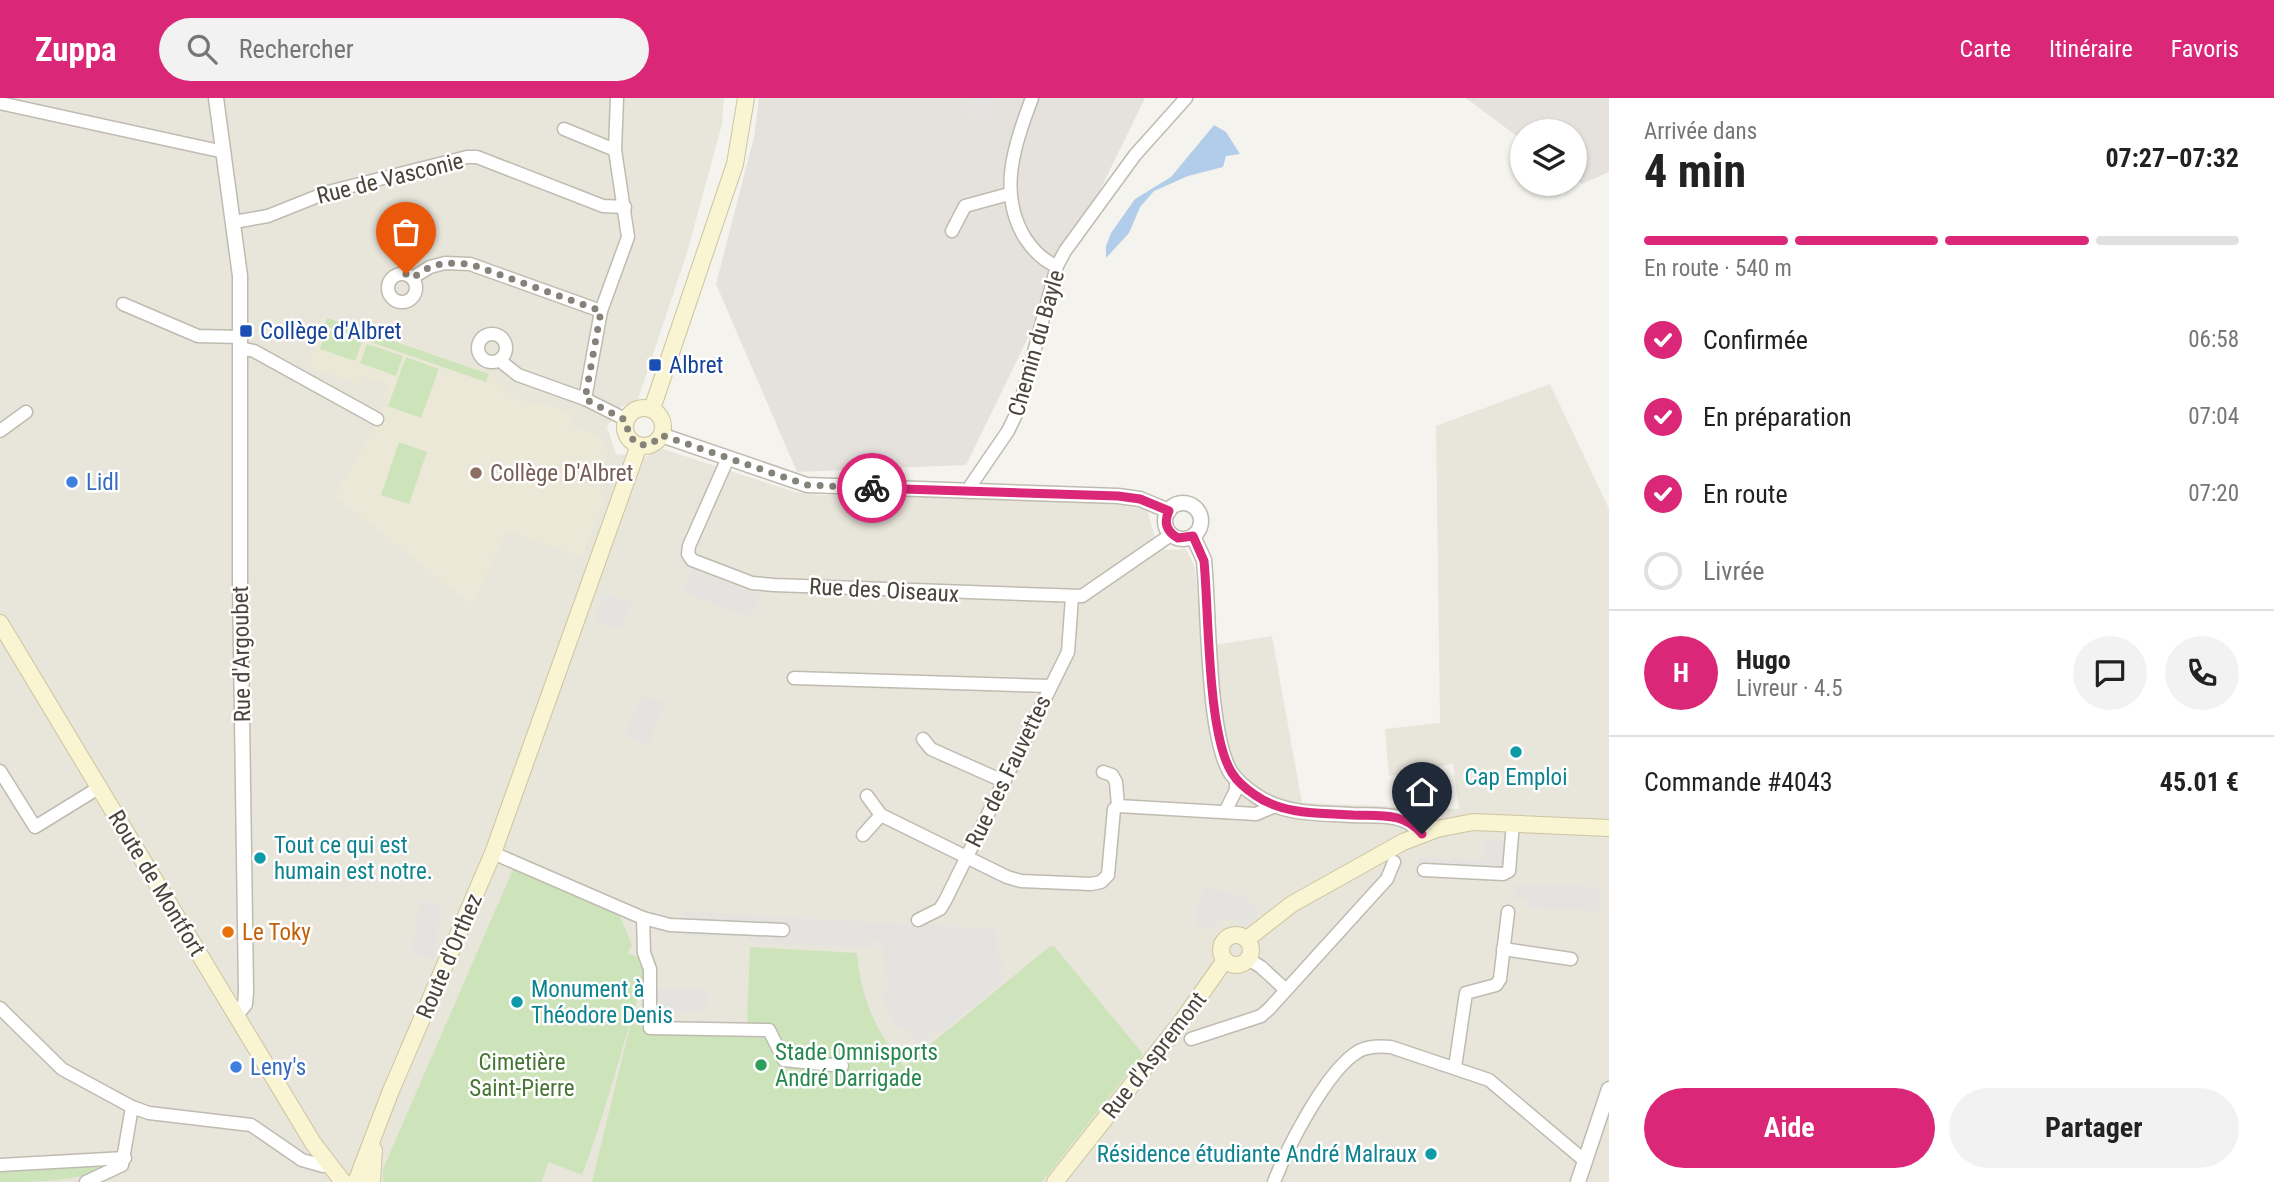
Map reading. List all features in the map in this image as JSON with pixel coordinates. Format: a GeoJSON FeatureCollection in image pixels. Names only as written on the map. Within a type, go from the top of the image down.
{"type":"FeatureCollection","features":[{"type":"Feature","properties":{"kind":"main road"},"geometry":{"type":"LineString","coordinates":[[652,410],[735,164],[746,98]]}},
{"type":"Feature","properties":{"kind":"main road"},"geometry":{"type":"LineString","coordinates":[[637,410],[652,410],[662,420],[661,435],[652,444],[639,445],[628,435],[627,421],[637,410]]}},
{"type":"Feature","properties":{"kind":"main road","name":"Route d'Orthez"},"geometry":{"type":"LineString","coordinates":[[356,1182],[493,853],[639,445]]}},
{"type":"Feature","properties":{"kind":"main road","name":"Route de Montfort"},"geometry":{"type":"LineString","coordinates":[[0,624],[313,1143],[343,1182]]}},
{"type":"Feature","properties":{"kind":"main road"},"geometry":{"type":"LineString","coordinates":[[1247,939],[1292,904],[1422,834],[1473,822],[1609,828]]}},
{"type":"Feature","properties":{"kind":"main road"},"geometry":{"type":"LineString","coordinates":[[1233,935],[1247,939],[1251,953],[1248,960],[1241,964],[1225,960],[1221,952],[1226,938],[1233,935]]}},
{"type":"Feature","properties":{"kind":"main road","name":"Rue d'Aspremont"},"geometry":{"type":"LineString","coordinates":[[1055,1182],[1182,1021],[1225,960]]}},
{"type":"Feature","properties":{"kind":"main road","name":"Route d'Orthez"},"geometry":{"type":"LineString","coordinates":[[372,1182],[375,1133]]}},
{"type":"Feature","properties":{"kind":"main road","name":"Route de Montfort"},"geometry":{"type":"LineString","coordinates":[[313,1143],[330,1182]]}},
{"type":"Feature","properties":{"kind":"street","name":"Rue d'Argoubet"},"geometry":{"type":"LineString","coordinates":[[216,98],[234,222],[240,289],[246,1004],[236,1015]]}},
{"type":"Feature","properties":{"kind":"street"},"geometry":{"type":"LineString","coordinates":[[585,399],[601,311],[628,237],[615,150],[617,98]]}},
{"type":"Feature","properties":{"kind":"street"},"geometry":{"type":"LineString","coordinates":[[1032,98],[1014,146],[1009,194],[1018,227],[1033,250],[1056,267]]}},
{"type":"Feature","properties":{"kind":"street","name":"Chemin du Bayle"},"geometry":{"type":"LineString","coordinates":[[970,492],[971,485],[1008,431],[1019,408],[1056,267],[1076,234],[1135,155],[1186,98]]}},
{"type":"Feature","properties":{"kind":"street"},"geometry":{"type":"LineString","coordinates":[[0,103],[224,152]]}},
{"type":"Feature","properties":{"kind":"street"},"geometry":{"type":"LineString","coordinates":[[564,129],[615,150]]}},
{"type":"Feature","properties":{"kind":"street","name":"Rue de Vasconie"},"geometry":{"type":"LineString","coordinates":[[234,222],[268,216],[328,192],[467,157],[477,158],[603,206],[625,207]]}},
{"type":"Feature","properties":{"kind":"street"},"geometry":{"type":"LineString","coordinates":[[952,231],[965,206],[1009,194]]}},
{"type":"Feature","properties":{"kind":"street"},"geometry":{"type":"LineString","coordinates":[[412,278],[430,267],[445,263],[470,264],[601,311]]}},
{"type":"Feature","properties":{"kind":"street"},"geometry":{"type":"LineString","coordinates":[[123,304],[198,336],[240,342],[377,419]]}},
{"type":"Feature","properties":{"kind":"street"},"geometry":{"type":"LineString","coordinates":[[499,360],[518,375],[585,399],[627,421]]}},
{"type":"Feature","properties":{"kind":"street"},"geometry":{"type":"LineString","coordinates":[[0,431],[26,412]]}},
{"type":"Feature","properties":{"kind":"street"},"geometry":{"type":"LineString","coordinates":[[661,435],[807,485],[1118,496],[1140,499],[1169,511]]}},
{"type":"Feature","properties":{"kind":"street","name":"Rue des Oiseaux"},"geometry":{"type":"LineString","coordinates":[[728,458],[689,546],[688,554],[692,560],[752,583],[1072,597],[1090,593],[1171,534]]}},
{"type":"Feature","properties":{"kind":"street"},"geometry":{"type":"LineString","coordinates":[[1188,504],[1199,512],[1201,526],[1193,536],[1186,539],[1171,534],[1166,520],[1169,511],[1174,506],[1188,504]]}},
{"type":"Feature","properties":{"kind":"street"},"geometry":{"type":"LineString","coordinates":[[1193,536],[1204,561],[1219,737],[1224,756],[1236,778],[1256,796],[1275,806],[1312,813],[1400,816],[1422,834]]}},
{"type":"Feature","properties":{"kind":"street","name":"Rue des Fauvettes"},"geometry":{"type":"LineString","coordinates":[[1072,597],[1069,652],[967,856],[1021,881],[1101,882],[1108,875],[1114,809],[1118,806],[1116,782],[1112,775],[1103,772]]}},
{"type":"Feature","properties":{"kind":"street"},"geometry":{"type":"LineString","coordinates":[[794,678],[1050,686]]}},
{"type":"Feature","properties":{"kind":"street"},"geometry":{"type":"LineString","coordinates":[[923,739],[931,749],[1003,781]]}},
{"type":"Feature","properties":{"kind":"street"},"geometry":{"type":"LineString","coordinates":[[0,771],[34,827],[100,787]]}},
{"type":"Feature","properties":{"kind":"street"},"geometry":{"type":"LineString","coordinates":[[1225,812],[1236,790],[1236,778]]}},
{"type":"Feature","properties":{"kind":"street"},"geometry":{"type":"LineString","coordinates":[[867,796],[881,815],[967,856],[940,909],[918,920]]}},
{"type":"Feature","properties":{"kind":"street"},"geometry":{"type":"LineString","coordinates":[[1118,806],[1256,814],[1275,806]]}},
{"type":"Feature","properties":{"kind":"street"},"geometry":{"type":"LineString","coordinates":[[863,835],[881,815]]}},
{"type":"Feature","properties":{"kind":"street"},"geometry":{"type":"LineString","coordinates":[[1424,870],[1503,874],[1509,871],[1513,823]]}},
{"type":"Feature","properties":{"kind":"street"},"geometry":{"type":"LineString","coordinates":[[493,853],[643,918],[670,925],[783,930]]}},
{"type":"Feature","properties":{"kind":"street"},"geometry":{"type":"LineString","coordinates":[[1191,1038],[1261,1016],[1381,885],[1394,862]]}},
{"type":"Feature","properties":{"kind":"street"},"geometry":{"type":"LineString","coordinates":[[1455,1068],[1466,993],[1496,985],[1500,979],[1508,912]]}},
{"type":"Feature","properties":{"kind":"street"},"geometry":{"type":"LineString","coordinates":[[643,918],[650,1028],[769,1030],[784,1060],[842,1066]]}},
{"type":"Feature","properties":{"kind":"street"},"geometry":{"type":"LineString","coordinates":[[1503,949],[1571,959]]}},
{"type":"Feature","properties":{"kind":"street"},"geometry":{"type":"LineString","coordinates":[[1248,960],[1261,967],[1286,990]]}},
{"type":"Feature","properties":{"kind":"street"},"geometry":{"type":"LineString","coordinates":[[0,1008],[62,1069],[132,1107],[149,1113],[251,1125],[302,1160],[323,1166]]}},
{"type":"Feature","properties":{"kind":"street"},"geometry":{"type":"LineString","coordinates":[[1276,1176],[1293,1137],[1342,1066],[1359,1051],[1378,1046],[1391,1047],[1489,1080],[1583,1173],[1609,1089]]}},
{"type":"Feature","properties":{"kind":"street"},"geometry":{"type":"LineString","coordinates":[[86,1182],[119,1167],[125,1158],[132,1107]]}},
{"type":"Feature","properties":{"kind":"street"},"geometry":{"type":"LineString","coordinates":[[0,1165],[125,1158]]}},
{"type":"Feature","properties":{"kind":"shaded area"},"geometry":{"type":"Polygon","coordinates":[[[0,98],[724,98],[722,124],[687,253],[638,399],[621,407],[607,427],[616,454],[646,457],[660,448],[795,492],[819,495],[1081,500],[1147,509],[1155,538],[1165,550],[1186,549],[1195,568],[1203,647],[1272,636],[1302,803],[1459,809],[1453,764],[1389,776],[1385,729],[1440,723],[1436,426],[1550,384],[1609,509],[1609,1182],[0,1182],[0,98]]]}},
{"type":"Feature","properties":{"kind":"shaded area"},"geometry":{"type":"Polygon","coordinates":[[[759,98],[1145,98],[966,465],[797,472],[716,284],[754,137],[759,98]]]}},
{"type":"Feature","properties":{"kind":"shaded area"},"geometry":{"type":"Polygon","coordinates":[[[969,98],[995,98],[984,123],[963,114],[969,98]]]}},
{"type":"Feature","properties":{"kind":"shaded area"},"geometry":{"type":"Polygon","coordinates":[[[1466,98],[1609,98],[1609,172],[1587,182],[1587,119],[1510,119],[1510,131],[1466,98]]]}},
{"type":"Feature","properties":{"kind":"shaded area","name":"Collège D'Albret"},"geometry":{"type":"Polygon","coordinates":[[[325,316],[489,373],[514,398],[535,405],[537,401],[573,413],[570,425],[603,440],[607,453],[599,492],[605,499],[582,557],[507,531],[472,605],[335,496],[372,432],[388,396],[384,394],[387,384],[362,375],[358,385],[309,365],[325,316]]]}},
{"type":"Feature","properties":{"kind":"shaded area"},"geometry":{"type":"Polygon","coordinates":[[[692,569],[760,596],[751,618],[683,592],[692,569]]]}},
{"type":"Feature","properties":{"kind":"shaded area"},"geometry":{"type":"Polygon","coordinates":[[[604,593],[631,603],[621,630],[594,620],[604,593]]]}},
{"type":"Feature","properties":{"kind":"shaded area"},"geometry":{"type":"Polygon","coordinates":[[[641,696],[664,703],[648,745],[625,736],[641,696]]]}},
{"type":"Feature","properties":{"kind":"shaded area"},"geometry":{"type":"Polygon","coordinates":[[[1485,839],[1505,840],[1505,864],[1501,870],[1418,868],[1418,858],[1484,860],[1485,839]]]}},
{"type":"Feature","properties":{"kind":"shaded area"},"geometry":{"type":"Polygon","coordinates":[[[1514,884],[1598,887],[1598,893],[1601,894],[1601,911],[1527,908],[1527,900],[1514,899],[1514,884]]]}},
{"type":"Feature","properties":{"kind":"shaded area"},"geometry":{"type":"Polygon","coordinates":[[[1204,886],[1242,896],[1260,910],[1250,923],[1246,920],[1241,925],[1232,918],[1217,921],[1217,928],[1198,929],[1196,912],[1204,886]]]}},
{"type":"Feature","properties":{"kind":"shaded area"},"geometry":{"type":"Polygon","coordinates":[[[420,901],[442,905],[434,959],[412,955],[420,901]]]}},
{"type":"Feature","properties":{"kind":"shaded area"},"geometry":{"type":"Polygon","coordinates":[[[684,912],[996,929],[999,957],[1005,969],[999,972],[1005,980],[940,1033],[936,1030],[917,1045],[903,1026],[897,1030],[881,992],[888,990],[881,941],[875,940],[874,948],[751,943],[749,936],[682,936],[684,912]]]}},
{"type":"Feature","properties":{"kind":"shaded area"},"geometry":{"type":"Polygon","coordinates":[[[656,988],[707,990],[706,1012],[655,1010],[656,988]]]}},
{"type":"Feature","properties":{"kind":"green space"},"geometry":{"type":"Polygon","coordinates":[[[327,318],[489,374],[486,382],[324,326],[327,318]]]}},
{"type":"Feature","properties":{"kind":"green space"},"geometry":{"type":"Polygon","coordinates":[[[326,330],[362,342],[355,361],[320,349],[326,330]]]}},
{"type":"Feature","properties":{"kind":"green space"},"geometry":{"type":"Polygon","coordinates":[[[367,344],[403,356],[396,376],[360,363],[367,344]]]}},
{"type":"Feature","properties":{"kind":"green space"},"geometry":{"type":"Polygon","coordinates":[[[406,357],[439,369],[421,418],[388,406],[406,357]]]}},
{"type":"Feature","properties":{"kind":"green space"},"geometry":{"type":"Polygon","coordinates":[[[399,442],[427,452],[409,504],[381,495],[399,442]]]}},
{"type":"Feature","properties":{"kind":"green space","name":"Cimetière Saint-Pierre"},"geometry":{"type":"Polygon","coordinates":[[[515,865],[617,909],[632,945],[628,953],[637,957],[645,977],[582,1175],[549,1162],[541,1182],[383,1182],[383,1169],[515,865]]]}},
{"type":"Feature","properties":{"kind":"green space","name":"Stade Omnisports André Darrigade"},"geometry":{"type":"Polygon","coordinates":[[[1054,946],[1143,1054],[1042,1182],[592,1182],[631,1022],[747,1024],[750,947],[857,953],[862,985],[871,1013],[885,1040],[904,1066],[1049,947],[1054,946]]]}},
{"type":"Feature","properties":{"kind":"green space"},"geometry":{"type":"Polygon","coordinates":[[[104,1165],[107,1167],[83,1176],[0,1182],[0,1171],[104,1165]]]}},
{"type":"Feature","properties":{"kind":"water"},"geometry":{"type":"Polygon","coordinates":[[[1214,125],[1226,132],[1240,154],[1226,156],[1223,167],[1188,176],[1154,191],[1140,207],[1129,233],[1106,258],[1106,246],[1111,233],[1135,199],[1171,177],[1214,125]]]}},
{"type":"Feature","properties":{"kind":"way so far"},"geometry":{"type":"LineString","coordinates":[[406,274],[412,278],[430,267],[445,263],[470,264],[601,311],[585,399],[627,421],[628,435],[639,445],[652,444],[661,435],[807,485],[872,488]]}},
{"type":"Feature","properties":{"kind":"place","name":"Collège d'Albret"},"geometry":{"type":"Point","coordinates":[246,331]}},
{"type":"Feature","properties":{"kind":"place","name":"Albret"},"geometry":{"type":"Point","coordinates":[655,365]}},
{"type":"Feature","properties":{"kind":"place","name":"Collège D'Albret"},"geometry":{"type":"Point","coordinates":[476,473]}},
{"type":"Feature","properties":{"kind":"place","name":"Lidl"},"geometry":{"type":"Point","coordinates":[72,482]}},
{"type":"Feature","properties":{"kind":"place","name":"Cap Emploi"},"geometry":{"type":"Point","coordinates":[1516,752]}},
{"type":"Feature","properties":{"kind":"place","name":"Tout ce qui est humain est notre."},"geometry":{"type":"Point","coordinates":[260,858]}},
{"type":"Feature","properties":{"kind":"place","name":"Le Toky"},"geometry":{"type":"Point","coordinates":[228,932]}},
{"type":"Feature","properties":{"kind":"place","name":"Monument à Théodore Denis"},"geometry":{"type":"Point","coordinates":[517,1002]}},
{"type":"Feature","properties":{"kind":"place","name":"Stade Omnisports André Darrigade"},"geometry":{"type":"Point","coordinates":[761,1065]}},
{"type":"Feature","properties":{"kind":"place","name":"Leny's"},"geometry":{"type":"Point","coordinates":[236,1067]}},
{"type":"Feature","properties":{"kind":"place","name":"Résidence étudiante André Malraux"},"geometry":{"type":"Point","coordinates":[1431,1154]}},
{"type":"Feature","properties":{"kind":"route"},"geometry":{"type":"LineString","coordinates":[[872,488],[1118,496],[1154,503],[1169,511],[1166,520],[1168,530],[1178,538],[1193,536],[1204,561],[1216,719],[1224,756],[1241,785],[1275,806],[1289,810],[1400,816],[1417,827],[1422,834]]}}]}
